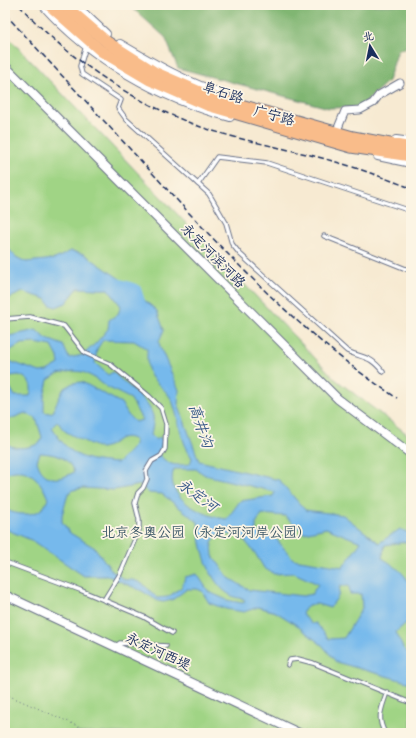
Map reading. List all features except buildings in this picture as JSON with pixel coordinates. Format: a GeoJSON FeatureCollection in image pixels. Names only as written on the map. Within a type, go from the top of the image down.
{"type":"FeatureCollection","features":[{"type":"Feature","properties":{"kind":"highway","name":"阜石路"},"geometry":{"type":"LineString","coordinates":[[49,5],[102,51],[150,80],[207,105],[350,147],[411,156]]}},
{"type":"Feature","properties":{"kind":"highway","name":"阜石路"},"geometry":{"type":"LineString","coordinates":[[64,5],[107,42],[154,72],[209,96],[353,137],[411,148]]}},
{"type":"Feature","properties":{"kind":"street","name":"广宁路"},"geometry":{"type":"LineString","coordinates":[[43,5],[52,16],[101,58],[148,86],[206,111],[351,151],[411,163]]}},
{"type":"Feature","properties":{"kind":"street","name":"广宁路"},"geometry":{"type":"LineString","coordinates":[[75,5],[109,38],[156,66],[212,91],[338,128],[411,142]]}},
{"type":"Feature","properties":{"kind":"street","name":"永定河滨河路"},"geometry":{"type":"LineString","coordinates":[[5,66],[338,399],[411,454]]}},
{"type":"Feature","properties":{"kind":"street"},"geometry":{"type":"LineString","coordinates":[[338,128],[345,111],[360,110],[373,103],[379,95],[400,84]]}},
{"type":"Feature","properties":{"kind":"street","name":"永定河西堤"},"geometry":{"type":"LineString","coordinates":[[5,595],[299,733]]}},
{"type":"Feature","properties":{"kind":"lane"},"geometry":{"type":"LineString","coordinates":[[86,45],[80,66],[82,74],[121,100],[118,108],[126,119],[209,194],[217,206],[232,244],[240,254],[347,351],[357,356],[366,356],[383,372]]}},
{"type":"Feature","properties":{"kind":"lane"},"geometry":{"type":"LineString","coordinates":[[198,184],[217,157],[267,163],[411,211]]}},
{"type":"Feature","properties":{"kind":"lane"},"geometry":{"type":"LineString","coordinates":[[324,236],[411,271]]}},
{"type":"Feature","properties":{"kind":"lane"},"geometry":{"type":"LineString","coordinates":[[5,319],[30,317],[64,326],[85,353],[110,364],[161,408],[166,424],[165,449],[160,456],[152,461],[146,471],[147,479],[144,488],[138,493],[135,503],[139,519],[139,530],[120,574],[104,600]]}},
{"type":"Feature","properties":{"kind":"lane"},"geometry":{"type":"LineString","coordinates":[[5,562],[104,600],[144,617],[172,632]]}},
{"type":"Feature","properties":{"kind":"lane"},"geometry":{"type":"LineString","coordinates":[[115,646],[120,643],[166,646]]}},
{"type":"Feature","properties":{"kind":"lane"},"geometry":{"type":"LineString","coordinates":[[288,665],[290,660],[298,659],[387,692],[411,703]]}},
{"type":"Feature","properties":{"kind":"lane"},"geometry":{"type":"LineString","coordinates":[[385,733],[380,724],[380,716],[387,692]]}},
{"type":"Feature","properties":{"kind":"path"},"geometry":{"type":"LineString","coordinates":[[5,694],[94,733]]}},
{"type":"Feature","properties":{"kind":"green space"},"geometry":{"type":"Polygon","coordinates":[[[129,5],[411,5],[411,46],[398,50],[388,81],[360,107],[329,108],[178,68],[165,37],[129,5]]]}},
{"type":"Feature","properties":{"kind":"green space","name":"北京冬奥公园（永定河河岸公园）"},"geometry":{"type":"Polygon","coordinates":[[[5,34],[335,379],[411,437],[411,733],[5,733],[5,34]]]}},
{"type":"Feature","properties":{"kind":"water"},"geometry":{"type":"Polygon","coordinates":[[[5,245],[16,257],[26,262],[55,259],[71,251],[84,254],[120,279],[157,311],[164,330],[159,341],[160,347],[179,390],[178,404],[199,461],[279,480],[305,510],[343,515],[379,543],[400,529],[411,534],[411,545],[405,542],[385,545],[382,558],[401,572],[409,584],[411,592],[411,623],[406,623],[396,632],[403,648],[411,656],[411,683],[336,662],[323,646],[295,624],[276,612],[258,607],[244,612],[226,609],[209,603],[202,591],[197,589],[187,589],[172,600],[163,602],[158,601],[142,591],[108,576],[84,576],[31,540],[5,529],[5,509],[19,514],[35,513],[43,508],[48,499],[41,485],[32,475],[20,471],[13,471],[5,474],[5,442],[13,447],[22,448],[40,443],[42,437],[36,418],[25,413],[5,421],[5,337],[36,330],[47,339],[63,345],[69,358],[83,355],[108,329],[109,320],[118,314],[121,306],[108,289],[78,288],[66,303],[56,307],[50,305],[46,299],[23,292],[5,300],[5,245]],[[103,340],[97,349],[95,363],[108,375],[113,372],[146,403],[150,409],[153,416],[151,435],[156,440],[160,437],[163,441],[158,454],[172,464],[190,464],[192,458],[185,445],[173,403],[149,372],[147,364],[147,349],[134,341],[103,340]],[[35,343],[21,344],[9,351],[9,361],[40,372],[47,371],[59,364],[58,357],[52,346],[35,343]],[[73,371],[58,374],[48,380],[44,398],[44,412],[50,413],[54,411],[64,388],[73,383],[82,382],[121,403],[128,415],[135,422],[142,420],[131,399],[107,387],[83,372],[73,371]],[[19,375],[10,376],[8,384],[15,396],[30,396],[31,386],[26,378],[19,375]],[[57,421],[52,428],[65,445],[79,456],[87,459],[118,463],[135,445],[135,440],[125,437],[101,448],[83,441],[65,431],[57,421]],[[40,453],[37,461],[39,468],[43,473],[51,478],[62,477],[74,472],[65,459],[46,453],[40,453]],[[174,469],[172,479],[174,489],[180,497],[197,510],[227,519],[240,501],[273,496],[275,492],[205,475],[196,469],[174,469]],[[140,485],[114,490],[83,488],[73,490],[68,494],[62,515],[62,522],[70,533],[95,548],[112,571],[125,580],[139,582],[157,598],[168,597],[182,587],[185,577],[197,574],[209,592],[227,600],[242,603],[245,602],[244,599],[233,597],[224,590],[211,574],[203,553],[198,522],[162,494],[149,493],[140,485]],[[262,514],[256,523],[256,531],[262,534],[272,534],[293,559],[343,567],[361,542],[326,528],[304,533],[285,516],[262,514]],[[218,534],[212,542],[213,556],[229,578],[249,590],[303,596],[312,594],[318,584],[294,573],[274,574],[264,568],[255,553],[240,535],[218,534]],[[340,586],[339,595],[330,608],[317,604],[308,605],[302,613],[311,624],[316,623],[329,639],[344,638],[362,608],[361,594],[350,594],[349,586],[340,586]]]}},
{"type":"Feature","properties":{"kind":"waterway","name":"高井沟"},"geometry":{"type":"LineString","coordinates":[[117,283],[136,289],[142,308]]}},
{"type":"Feature","properties":{"kind":"railway"},"geometry":{"type":"LineString","coordinates":[[19,5],[58,43],[102,77],[126,92],[175,117],[218,132],[346,165],[411,188]]}},
{"type":"Feature","properties":{"kind":"railway"},"geometry":{"type":"LineString","coordinates":[[5,14],[211,236],[269,295],[300,323],[363,375],[397,398]]}},
{"type":"Feature","properties":{"kind":"water label","name":"永定河"},"geometry":{"type":"Point","coordinates":[197,496]}}]}
